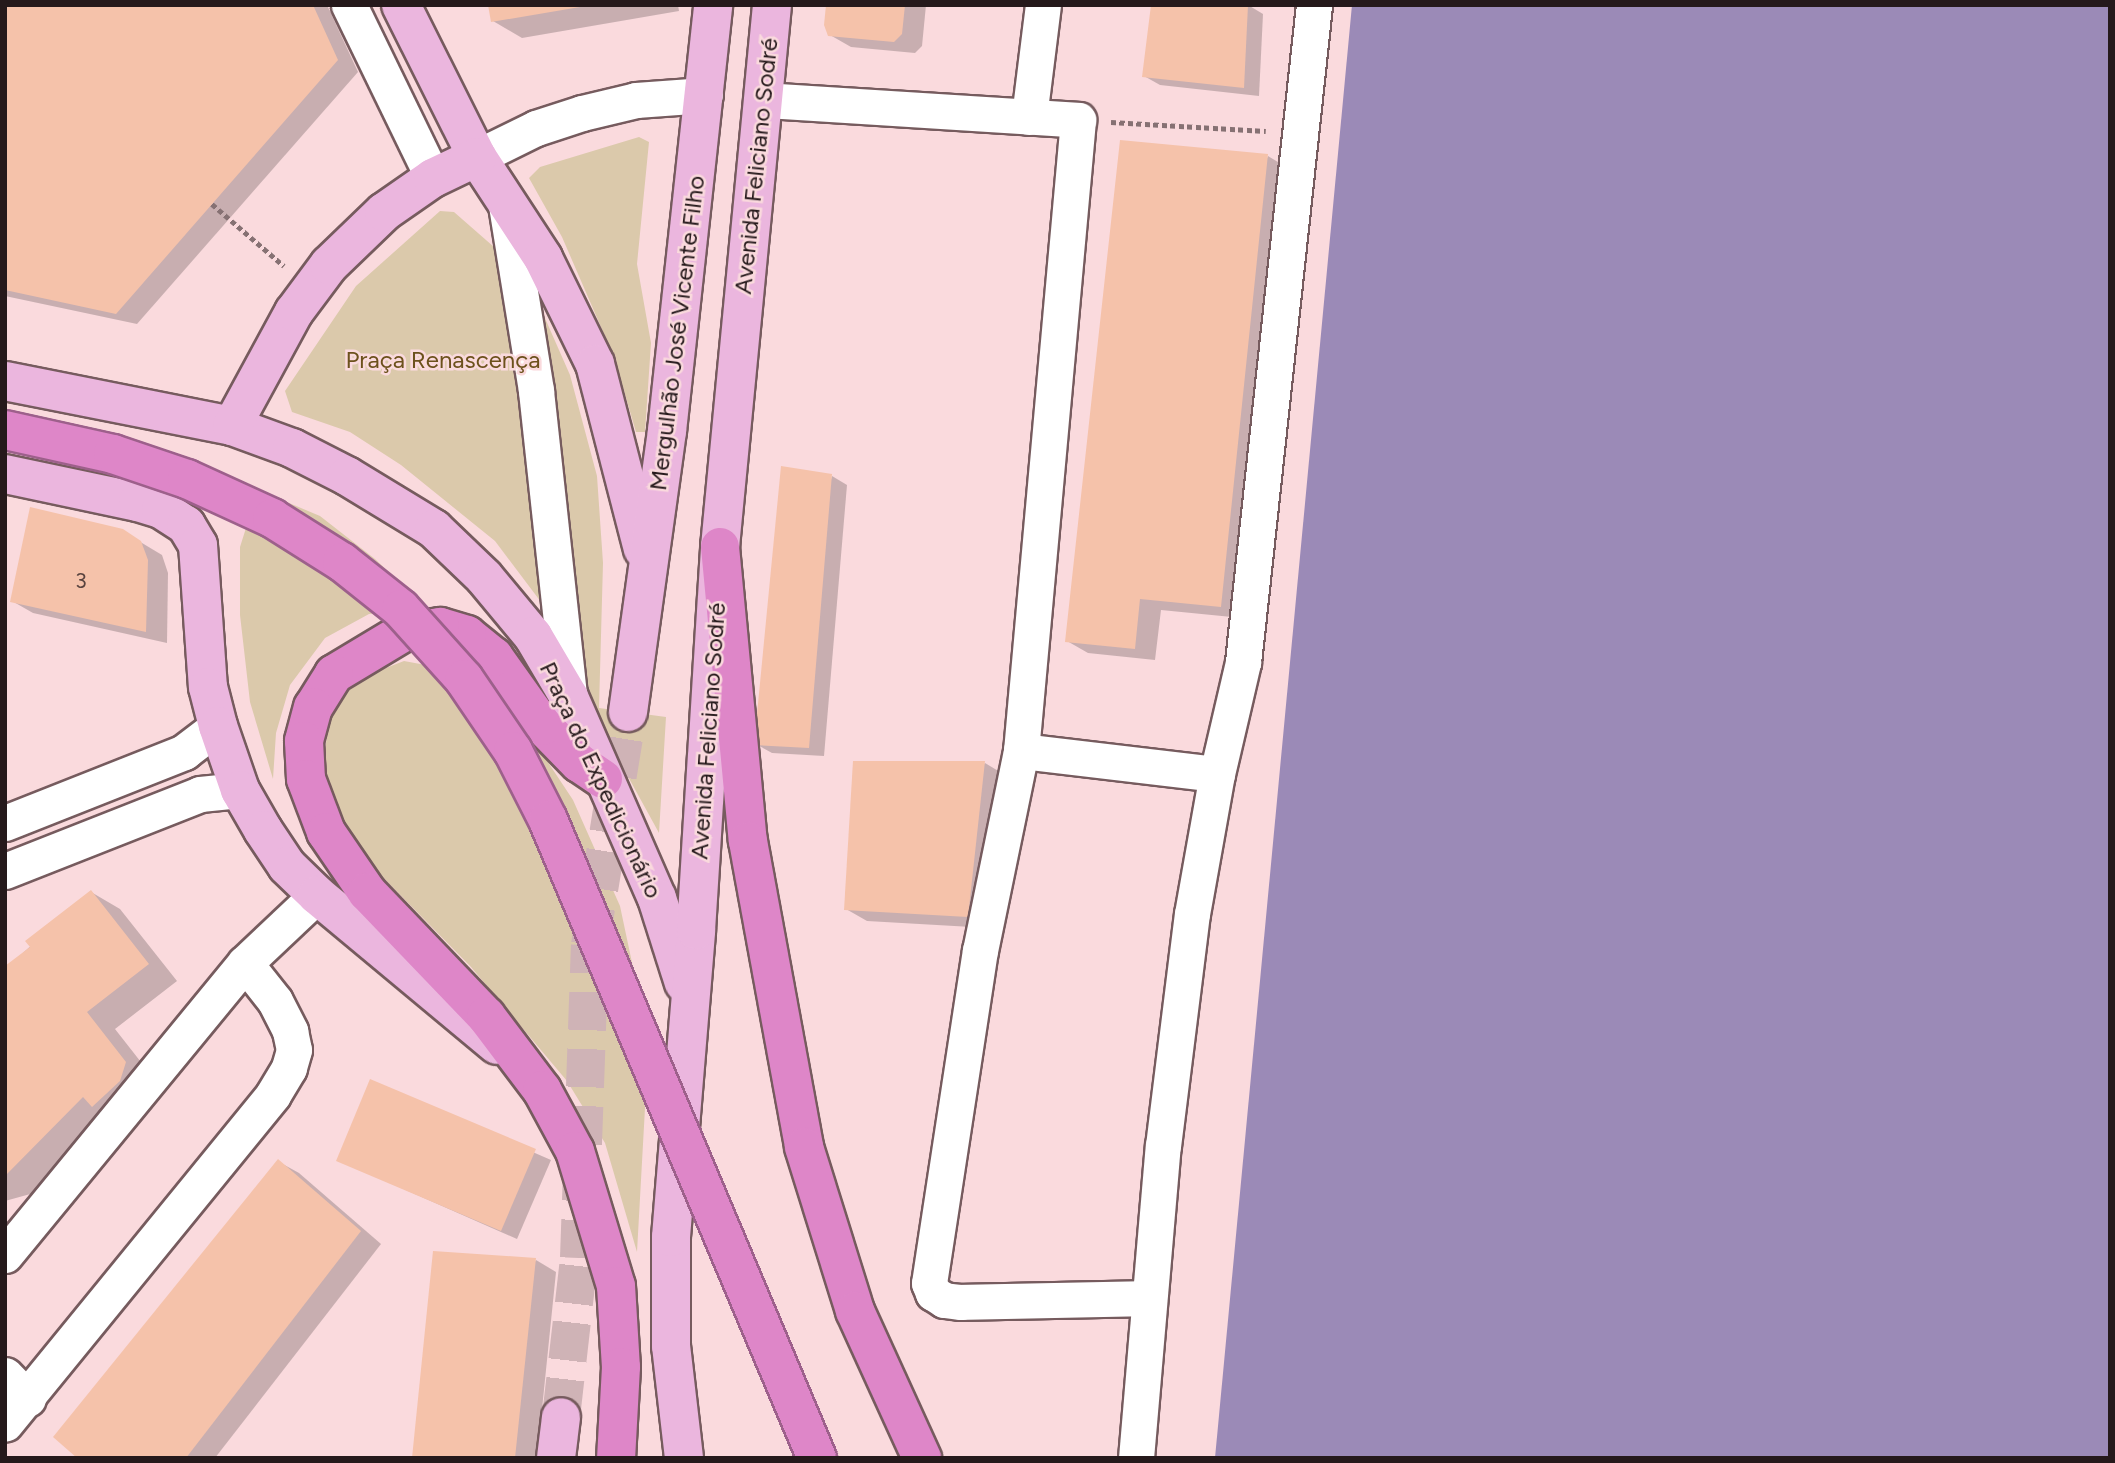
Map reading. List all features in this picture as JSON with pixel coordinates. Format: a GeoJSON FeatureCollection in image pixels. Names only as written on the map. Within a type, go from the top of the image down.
{"type":"FeatureCollection","features":[{"type":"Feature","properties":{"kind":"highway"},"geometry":{"type":"LineString","coordinates":[[5,430],[113,454],[187,479],[272,518],[342,562],[401,609],[464,679],[513,751],[548,820],[817,1458]]}},
{"type":"Feature","properties":{"kind":"highway"},"geometry":{"type":"LineString","coordinates":[[720,547],[734,736],[748,841],[804,1147],[855,1311],[922,1458]]}},
{"type":"Feature","properties":{"kind":"highway"},"geometry":{"type":"LineString","coordinates":[[603,779],[579,763],[543,726],[494,657],[467,635],[440,627],[404,632],[362,654],[334,674],[313,706],[304,741],[306,779],[326,832],[367,892],[486,1016],[561,1119],[575,1151],[616,1286],[621,1367],[616,1458]]}},
{"type":"Feature","properties":{"kind":"main road","name":"Mergulhão José Vicente Filho"},"geometry":{"type":"LineString","coordinates":[[401,5],[477,157],[542,258],[595,364],[648,569]]}},
{"type":"Feature","properties":{"kind":"main road"},"geometry":{"type":"LineString","coordinates":[[705,96],[713,5]]}},
{"type":"Feature","properties":{"kind":"main road","name":"Avenida Feliciano Sodré"},"geometry":{"type":"LineString","coordinates":[[684,1458],[677,1421],[669,1284],[691,1002],[720,547],[772,5]]}},
{"type":"Feature","properties":{"kind":"main road","name":"Mergulhão José Vicente Filho"},"geometry":{"type":"LineString","coordinates":[[628,712],[648,569],[705,96]]}},
{"type":"Feature","properties":{"kind":"main road"},"geometry":{"type":"LineString","coordinates":[[232,426],[311,290],[329,265],[384,212],[433,178],[477,157]]}},
{"type":"Feature","properties":{"kind":"main road","name":"Praça do Expedicionário"},"geometry":{"type":"LineString","coordinates":[[5,381],[232,426],[336,470],[387,496],[434,529],[484,577],[533,636],[569,697],[657,898],[691,1002]]}},
{"type":"Feature","properties":{"kind":"main road"},"geometry":{"type":"LineString","coordinates":[[5,474],[160,509],[178,517],[193,535],[199,558],[208,687],[218,726],[240,790],[287,866],[317,895],[520,1063]]}},
{"type":"Feature","properties":{"kind":"main road"},"geometry":{"type":"LineString","coordinates":[[556,1458],[561,1416]]}},
{"type":"Feature","properties":{"kind":"street"},"geometry":{"type":"LineString","coordinates":[[349,5],[433,178]]}},
{"type":"Feature","properties":{"kind":"street"},"geometry":{"type":"LineString","coordinates":[[1029,117],[1043,5]]}},
{"type":"Feature","properties":{"kind":"street"},"geometry":{"type":"LineString","coordinates":[[1136,1458],[1147,1298],[1192,914],[1217,774],[1243,662],[1314,5]]}},
{"type":"Feature","properties":{"kind":"street"},"geometry":{"type":"LineString","coordinates":[[477,157],[536,128],[582,113],[662,97],[705,96]]}},
{"type":"Feature","properties":{"kind":"street"},"geometry":{"type":"LineString","coordinates":[[764,100],[1078,120],[1021,751],[980,950],[929,1283],[933,1293],[944,1300],[961,1302],[1147,1298]]}},
{"type":"Feature","properties":{"kind":"street"},"geometry":{"type":"LineString","coordinates":[[505,200],[536,391],[569,697]]}},
{"type":"Feature","properties":{"kind":"street"},"geometry":{"type":"LineString","coordinates":[[5,823],[184,752],[218,726]]}},
{"type":"Feature","properties":{"kind":"street"},"geometry":{"type":"LineString","coordinates":[[1021,751],[1217,774]]}},
{"type":"Feature","properties":{"kind":"street"},"geometry":{"type":"LineString","coordinates":[[5,871],[200,794],[240,790]]}},
{"type":"Feature","properties":{"kind":"street"},"geometry":{"type":"LineString","coordinates":[[5,1255],[245,963],[317,895]]}},
{"type":"Feature","properties":{"kind":"street"},"geometry":{"type":"LineString","coordinates":[[13,1399],[273,1095],[289,1068],[293,1050],[290,1031],[275,1001],[245,963]]}},
{"type":"Feature","properties":{"kind":"path"},"geometry":{"type":"LineString","coordinates":[[1078,120],[1302,133]]}},
{"type":"Feature","properties":{"kind":"path"},"geometry":{"type":"LineString","coordinates":[[212,204],[311,290]]}},
{"type":"Feature","properties":{"kind":"green space"},"geometry":{"type":"Polygon","coordinates":[[[639,137],[649,142],[637,264],[651,343],[645,432],[636,432],[614,357],[562,237],[529,178],[540,167],[639,137]]]}},
{"type":"Feature","properties":{"kind":"green space","name":"Praça Renascença"},"geometry":{"type":"Polygon","coordinates":[[[440,211],[454,212],[526,275],[570,375],[597,476],[603,563],[599,708],[666,717],[659,833],[592,711],[556,622],[495,541],[401,465],[350,432],[292,412],[285,391],[356,286],[440,211]]]}},
{"type":"Feature","properties":{"kind":"green space"},"geometry":{"type":"Polygon","coordinates":[[[258,490],[320,516],[375,559],[428,609],[369,614],[325,638],[290,685],[276,733],[273,779],[250,702],[240,615],[240,547],[258,490]]]}},
{"type":"Feature","properties":{"kind":"green space"},"geometry":{"type":"Polygon","coordinates":[[[404,661],[431,666],[514,711],[573,800],[620,906],[638,991],[645,1108],[637,1252],[605,1143],[567,1081],[471,967],[364,858],[335,812],[324,760],[330,710],[360,678],[404,661]]]}},
{"type":"Feature","properties":{"kind":"shaded area"},"geometry":{"type":"Polygon","coordinates":[[[1352,5],[2110,5],[2110,1458],[1215,1458],[1352,5]]]}},
{"type":"Feature","properties":{"kind":"building"},"geometry":{"type":"Polygon","coordinates":[[[5,5],[313,5],[338,60],[116,314],[5,290],[5,5]]]}},
{"type":"Feature","properties":{"kind":"building"},"geometry":{"type":"Polygon","coordinates":[[[488,5],[580,5],[580,7],[491,22],[488,5]]]}},
{"type":"Feature","properties":{"kind":"building"},"geometry":{"type":"Polygon","coordinates":[[[826,5],[905,5],[902,34],[894,42],[828,36],[824,25],[826,5]]]}},
{"type":"Feature","properties":{"kind":"building"},"geometry":{"type":"Polygon","coordinates":[[[1151,5],[1248,5],[1244,88],[1142,77],[1151,5]]]}},
{"type":"Feature","properties":{"kind":"building"},"geometry":{"type":"Polygon","coordinates":[[[1120,140],[1268,154],[1221,607],[1140,599],[1135,649],[1065,642],[1120,140]]]}},
{"type":"Feature","properties":{"kind":"building"},"geometry":{"type":"Polygon","coordinates":[[[781,466],[832,474],[809,748],[754,745],[781,466]]]}},
{"type":"Feature","properties":{"kind":"building"},"geometry":{"type":"Polygon","coordinates":[[[30,507],[123,529],[141,541],[148,560],[146,632],[10,602],[30,507]]]}},
{"type":"Feature","properties":{"kind":"building"},"geometry":{"type":"Polygon","coordinates":[[[853,761],[985,761],[968,917],[844,910],[853,761]]]}},
{"type":"Feature","properties":{"kind":"building"},"geometry":{"type":"Polygon","coordinates":[[[91,890],[149,964],[87,1012],[126,1062],[120,1081],[92,1107],[83,1097],[5,1176],[5,966],[30,947],[25,941],[91,890]]]}},
{"type":"Feature","properties":{"kind":"building"},"geometry":{"type":"Polygon","coordinates":[[[370,1079],[536,1149],[501,1231],[336,1161],[370,1079]]]}},
{"type":"Feature","properties":{"kind":"building"},"geometry":{"type":"Polygon","coordinates":[[[278,1159],[361,1231],[186,1458],[77,1458],[53,1437],[278,1159]]]}},
{"type":"Feature","properties":{"kind":"building"},"geometry":{"type":"Polygon","coordinates":[[[433,1251],[536,1258],[515,1458],[412,1458],[433,1251]]]}},
{"type":"Feature","properties":{"kind":"tunnel"},"geometry":{"type":"LineString","coordinates":[[561,1417],[579,1258],[590,945],[628,712]]}}]}
